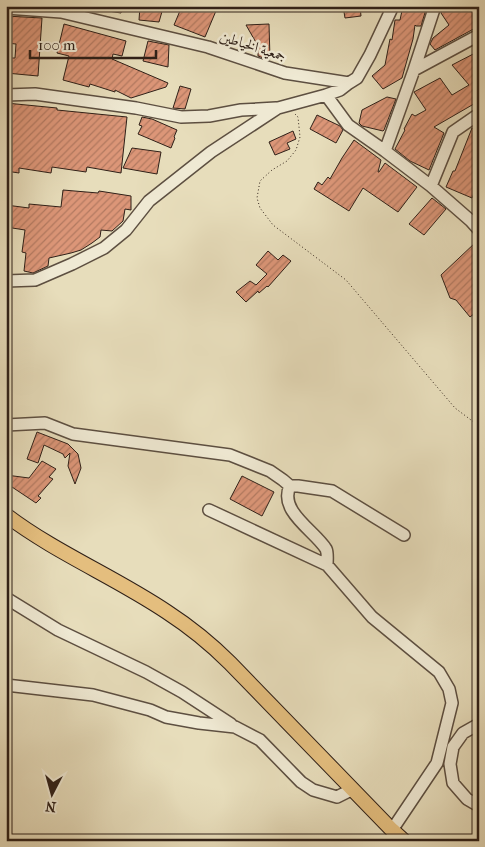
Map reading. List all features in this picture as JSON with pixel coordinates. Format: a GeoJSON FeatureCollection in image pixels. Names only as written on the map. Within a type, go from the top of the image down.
{"type":"FeatureCollection","features":[{"type":"Feature","properties":{"kind":"main road"},"geometry":{"type":"LineString","coordinates":[[6,515],[49,544],[152,602],[193,630],[230,662],[404,841]]}},
{"type":"Feature","properties":{"kind":"street"},"geometry":{"type":"LineString","coordinates":[[6,94],[35,94],[136,108],[181,117],[209,116],[242,110],[278,108],[340,90],[357,78],[393,6]]}},
{"type":"Feature","properties":{"kind":"street"},"geometry":{"type":"LineString","coordinates":[[385,151],[436,6]]}},
{"type":"Feature","properties":{"kind":"street","name":"جمعية الخياطين"},"geometry":{"type":"LineString","coordinates":[[6,8],[64,9],[208,47],[285,73],[349,83]]}},
{"type":"Feature","properties":{"kind":"street"},"geometry":{"type":"LineString","coordinates":[[414,70],[479,35]]}},
{"type":"Feature","properties":{"kind":"street"},"geometry":{"type":"LineString","coordinates":[[326,95],[348,125],[431,186],[479,230]]}},
{"type":"Feature","properties":{"kind":"street"},"geometry":{"type":"LineString","coordinates":[[6,281],[34,280],[104,248],[126,230],[149,200],[211,152],[278,108]]}},
{"type":"Feature","properties":{"kind":"street"},"geometry":{"type":"LineString","coordinates":[[431,186],[453,132],[479,114]]}},
{"type":"Feature","properties":{"kind":"street"},"geometry":{"type":"LineString","coordinates":[[6,425],[45,423],[73,434],[230,455],[270,471],[290,486],[332,491],[404,535]]}},
{"type":"Feature","properties":{"kind":"street"},"geometry":{"type":"LineString","coordinates":[[290,486],[288,498],[292,510],[327,550],[327,565]]}},
{"type":"Feature","properties":{"kind":"street"},"geometry":{"type":"LineString","coordinates":[[209,510],[327,565],[372,616],[439,672],[449,689],[452,703],[437,763],[392,830]]}},
{"type":"Feature","properties":{"kind":"street"},"geometry":{"type":"LineString","coordinates":[[6,598],[58,630],[182,692],[235,727],[260,740],[301,782],[313,790],[336,797],[353,790]]}},
{"type":"Feature","properties":{"kind":"street"},"geometry":{"type":"LineString","coordinates":[[6,685],[93,695],[150,710],[166,717],[235,727]]}},
{"type":"Feature","properties":{"kind":"street"},"geometry":{"type":"LineString","coordinates":[[479,724],[463,732],[452,747],[450,764],[453,783],[467,799],[479,806]]}},
{"type":"Feature","properties":{"kind":"path"},"geometry":{"type":"LineString","coordinates":[[290,105],[298,117],[300,137],[296,150],[287,161],[272,170],[260,181],[257,198],[260,208],[273,225],[346,280],[455,408],[479,426]]}},
{"type":"Feature","properties":{"kind":"building"},"geometry":{"type":"Polygon","coordinates":[[[102,6],[123,6],[121,13],[102,10],[102,6]]]}},
{"type":"Feature","properties":{"kind":"building"},"geometry":{"type":"Polygon","coordinates":[[[140,6],[163,8],[159,22],[139,20],[140,6]]]}},
{"type":"Feature","properties":{"kind":"building"},"geometry":{"type":"Polygon","coordinates":[[[182,6],[218,6],[205,37],[174,25],[182,6]]]}},
{"type":"Feature","properties":{"kind":"building"},"geometry":{"type":"Polygon","coordinates":[[[343,6],[360,6],[361,16],[345,18],[343,6]]]}},
{"type":"Feature","properties":{"kind":"building"},"geometry":{"type":"Polygon","coordinates":[[[403,6],[427,6],[421,26],[415,25],[402,78],[383,89],[372,76],[385,65],[395,20],[400,20],[403,6]]]}},
{"type":"Feature","properties":{"kind":"building"},"geometry":{"type":"Polygon","coordinates":[[[445,6],[479,6],[479,26],[435,50],[430,44],[433,38],[449,25],[441,13],[442,8],[445,6]]]}},
{"type":"Feature","properties":{"kind":"building"},"geometry":{"type":"Polygon","coordinates":[[[6,16],[42,18],[38,76],[6,73],[6,58],[15,58],[16,44],[6,43],[6,16]]]}},
{"type":"Feature","properties":{"kind":"building"},"geometry":{"type":"Polygon","coordinates":[[[64,24],[126,41],[122,56],[113,54],[112,59],[168,83],[166,87],[131,98],[115,90],[115,92],[90,84],[89,87],[63,80],[69,56],[57,53],[64,24]]]}},
{"type":"Feature","properties":{"kind":"building"},"geometry":{"type":"Polygon","coordinates":[[[269,24],[270,59],[266,59],[258,56],[258,46],[246,25],[269,24]]]}},
{"type":"Feature","properties":{"kind":"building"},"geometry":{"type":"Polygon","coordinates":[[[148,41],[169,45],[168,67],[143,61],[148,41]]]}},
{"type":"Feature","properties":{"kind":"building"},"geometry":{"type":"Polygon","coordinates":[[[479,51],[479,101],[434,127],[444,133],[429,170],[410,161],[395,149],[412,114],[415,116],[426,110],[414,92],[440,78],[452,95],[469,85],[452,65],[479,51]]]}},
{"type":"Feature","properties":{"kind":"building"},"geometry":{"type":"Polygon","coordinates":[[[180,86],[191,89],[185,109],[173,108],[180,86]]]}},
{"type":"Feature","properties":{"kind":"building"},"geometry":{"type":"Polygon","coordinates":[[[387,97],[396,99],[384,130],[362,126],[359,123],[362,110],[387,97]]]}},
{"type":"Feature","properties":{"kind":"building"},"geometry":{"type":"Polygon","coordinates":[[[6,103],[127,117],[121,173],[87,167],[86,172],[52,167],[51,173],[19,168],[19,173],[6,171],[6,103]]]}},
{"type":"Feature","properties":{"kind":"building"},"geometry":{"type":"Polygon","coordinates":[[[317,115],[340,126],[343,130],[336,143],[310,129],[317,115]]]}},
{"type":"Feature","properties":{"kind":"building"},"geometry":{"type":"Polygon","coordinates":[[[142,117],[152,119],[177,130],[171,148],[138,134],[142,126],[139,125],[142,117]]]}},
{"type":"Feature","properties":{"kind":"building"},"geometry":{"type":"Polygon","coordinates":[[[472,128],[479,131],[479,183],[472,198],[446,187],[453,171],[455,171],[472,128]]]}},
{"type":"Feature","properties":{"kind":"building"},"geometry":{"type":"Polygon","coordinates":[[[293,131],[296,139],[287,143],[290,149],[275,155],[269,142],[293,131]]]}},
{"type":"Feature","properties":{"kind":"building"},"geometry":{"type":"Polygon","coordinates":[[[354,140],[381,160],[378,172],[385,163],[417,187],[398,212],[363,188],[349,211],[314,189],[318,182],[322,185],[328,177],[330,179],[354,140]]]}},
{"type":"Feature","properties":{"kind":"building"},"geometry":{"type":"Polygon","coordinates":[[[132,148],[161,152],[157,174],[123,168],[132,148]]]}},
{"type":"Feature","properties":{"kind":"building"},"geometry":{"type":"Polygon","coordinates":[[[63,190],[98,193],[99,191],[131,196],[131,210],[125,209],[123,221],[112,231],[101,230],[100,237],[81,250],[49,258],[48,266],[33,273],[24,271],[26,253],[22,252],[25,230],[6,227],[6,205],[29,208],[29,204],[61,207],[63,190]]]}},
{"type":"Feature","properties":{"kind":"building"},"geometry":{"type":"Polygon","coordinates":[[[432,198],[446,209],[424,235],[409,224],[432,198]]]}},
{"type":"Feature","properties":{"kind":"building"},"geometry":{"type":"Polygon","coordinates":[[[476,242],[479,246],[479,310],[470,317],[456,300],[450,298],[441,275],[476,242]]]}},
{"type":"Feature","properties":{"kind":"building"},"geometry":{"type":"Polygon","coordinates":[[[268,251],[278,260],[283,255],[291,261],[268,287],[259,293],[258,291],[246,302],[236,292],[250,281],[256,285],[267,274],[256,265],[268,251]]]}},
{"type":"Feature","properties":{"kind":"building"},"geometry":{"type":"Polygon","coordinates":[[[37,432],[68,444],[78,454],[81,468],[75,484],[68,466],[70,453],[65,458],[63,454],[44,445],[38,463],[27,459],[37,432]]]}},
{"type":"Feature","properties":{"kind":"building"},"geometry":{"type":"Polygon","coordinates":[[[42,461],[56,469],[49,477],[53,479],[38,496],[41,498],[36,503],[6,483],[6,475],[29,478],[42,461]]]}},
{"type":"Feature","properties":{"kind":"building"},"geometry":{"type":"Polygon","coordinates":[[[242,476],[274,492],[262,516],[230,499],[242,476]]]}}]}
